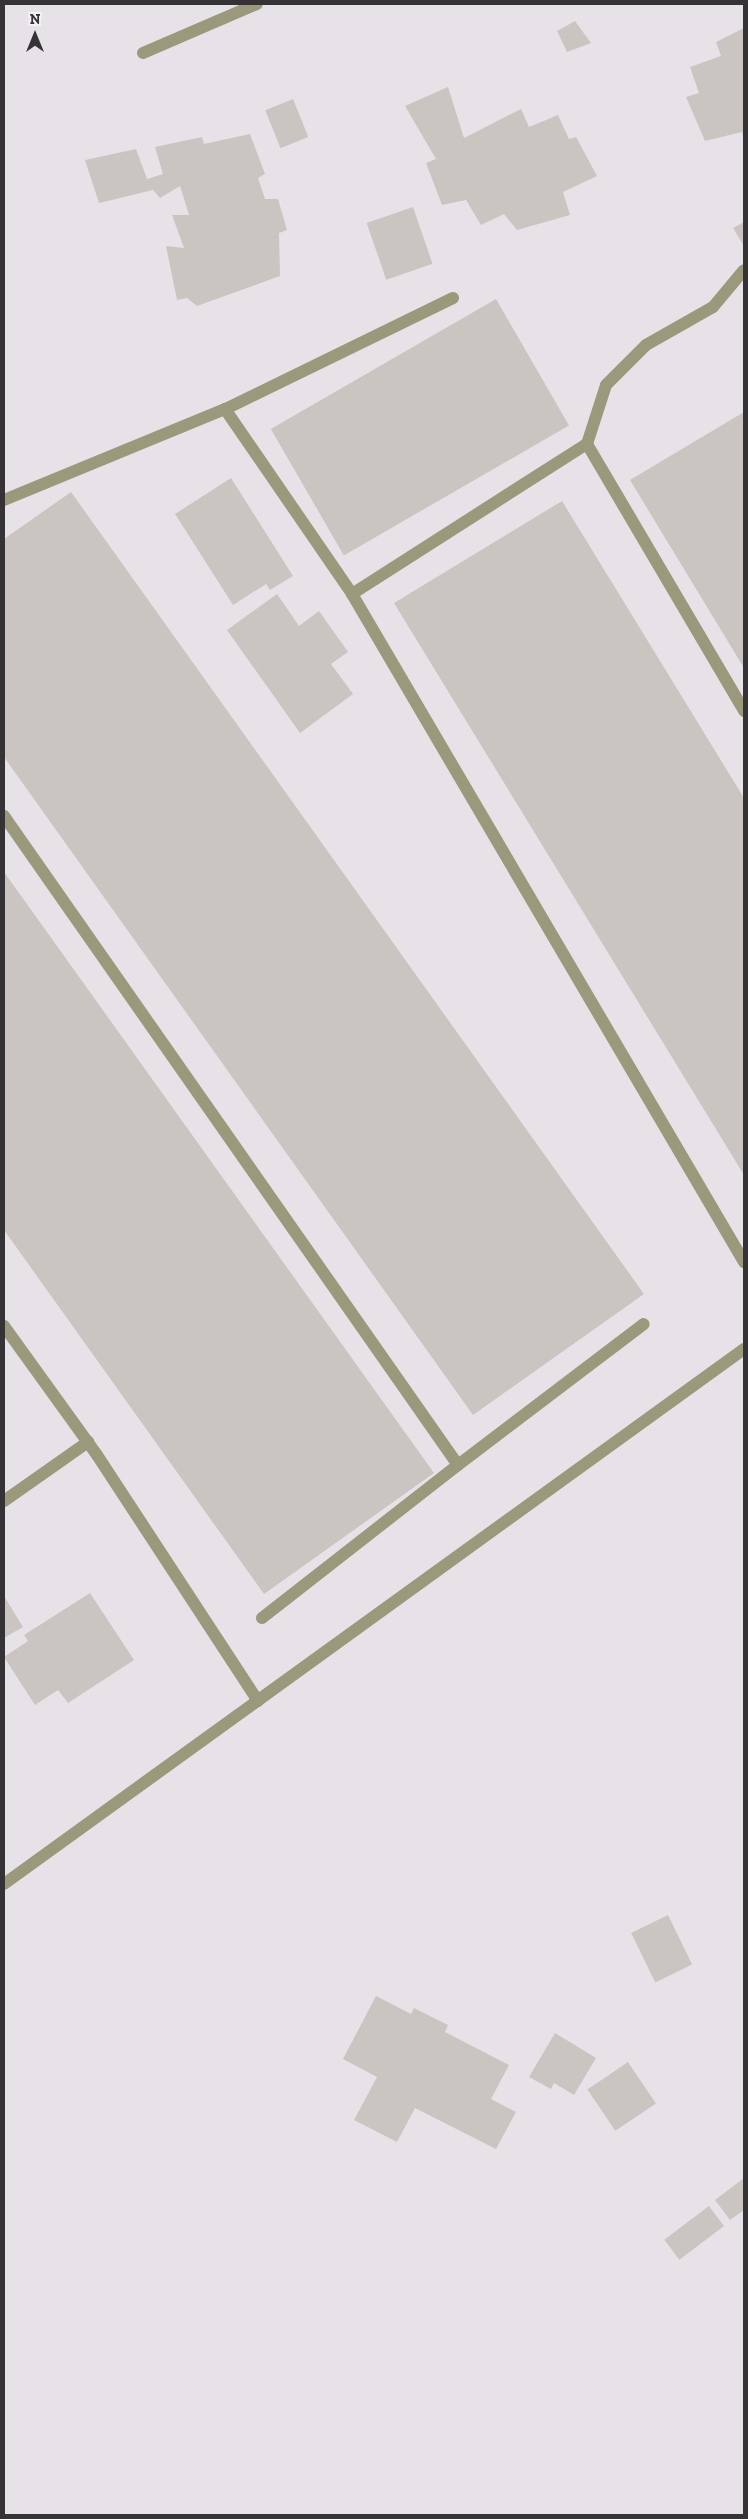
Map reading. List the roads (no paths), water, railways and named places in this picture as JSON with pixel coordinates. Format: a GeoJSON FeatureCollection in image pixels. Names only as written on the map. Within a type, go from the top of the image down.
{"type":"FeatureCollection","features":[{"type":"Feature","properties":{"kind":"street"},"geometry":{"type":"LineString","coordinates":[[143,53],[257,4]]}},
{"type":"Feature","properties":{"kind":"street"},"geometry":{"type":"LineString","coordinates":[[352,594],[586,444],[606,385],[646,345],[713,307],[744,270]]}},
{"type":"Feature","properties":{"kind":"street"},"geometry":{"type":"LineString","coordinates":[[4,500],[225,409],[453,298]]}},
{"type":"Feature","properties":{"kind":"street"},"geometry":{"type":"LineString","coordinates":[[225,409],[352,594],[744,1262]]}},
{"type":"Feature","properties":{"kind":"street"},"geometry":{"type":"LineString","coordinates":[[586,444],[744,711]]}},
{"type":"Feature","properties":{"kind":"street"},"geometry":{"type":"LineString","coordinates":[[4,816],[458,1465]]}},
{"type":"Feature","properties":{"kind":"street"},"geometry":{"type":"LineString","coordinates":[[262,1618],[458,1465],[644,1324]]}},
{"type":"Feature","properties":{"kind":"street"},"geometry":{"type":"LineString","coordinates":[[4,1326],[88,1442],[258,1701]]}},
{"type":"Feature","properties":{"kind":"street"},"geometry":{"type":"LineString","coordinates":[[4,1884],[744,1349]]}},
{"type":"Feature","properties":{"kind":"street"},"geometry":{"type":"LineString","coordinates":[[4,1501],[88,1442]]}}]}
